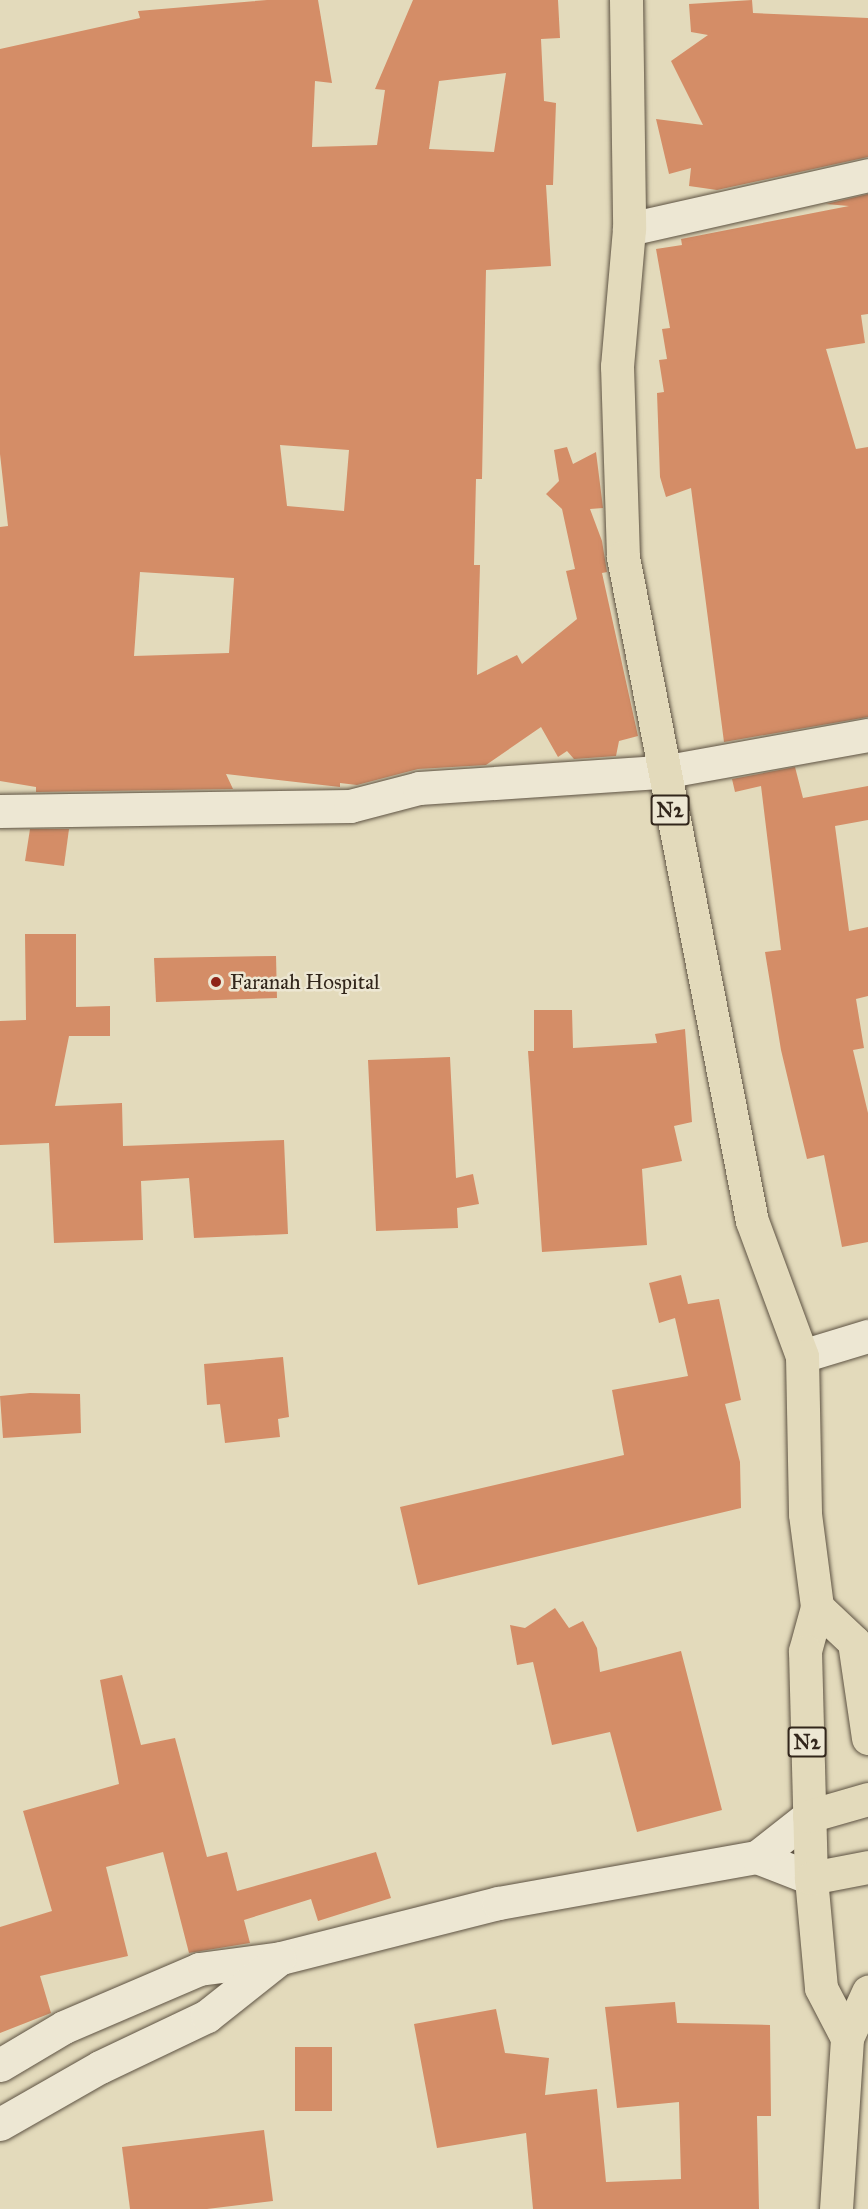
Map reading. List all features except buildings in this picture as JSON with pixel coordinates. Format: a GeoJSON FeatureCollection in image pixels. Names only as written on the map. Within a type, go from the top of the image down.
{"type":"FeatureCollection","features":[{"type":"Feature","properties":{"kind":"main road","name":"N2"},"geometry":{"type":"LineString","coordinates":[[626,0],[629,229],[617,366],[623,557],[662,772],[752,1221],[802,1356],[805,1514],[818,1607],[805,1650],[811,1878],[821,1988],[847,2038]]}},
{"type":"Feature","properties":{"kind":"main road"},"geometry":{"type":"LineString","coordinates":[[629,229],[868,175]]}},
{"type":"Feature","properties":{"kind":"main road"},"geometry":{"type":"LineString","coordinates":[[0,811],[350,806],[419,788],[662,772],[868,735]]}},
{"type":"Feature","properties":{"kind":"main road"},"geometry":{"type":"LineString","coordinates":[[802,1356],[868,1336]]}},
{"type":"Feature","properties":{"kind":"main road"},"geometry":{"type":"LineString","coordinates":[[818,1607],[861,1649],[868,1737]]}},
{"type":"Feature","properties":{"kind":"main road"},"geometry":{"type":"LineString","coordinates":[[0,2065],[64,2027],[199,1969],[281,1958],[498,1903],[757,1857],[809,1816],[868,1800]]}},
{"type":"Feature","properties":{"kind":"main road"},"geometry":{"type":"LineString","coordinates":[[757,1857],[811,1878],[868,1867]]}},
{"type":"Feature","properties":{"kind":"main road"},"geometry":{"type":"LineString","coordinates":[[0,2124],[100,2067],[207,2016],[281,1958]]}},
{"type":"Feature","properties":{"kind":"main road"},"geometry":{"type":"LineString","coordinates":[[836,2209],[847,2038],[868,1992]]}},
{"type":"Feature","properties":{"kind":"place","name":"Faranah Hospital"},"geometry":{"type":"Point","coordinates":[216,982]}}]}
